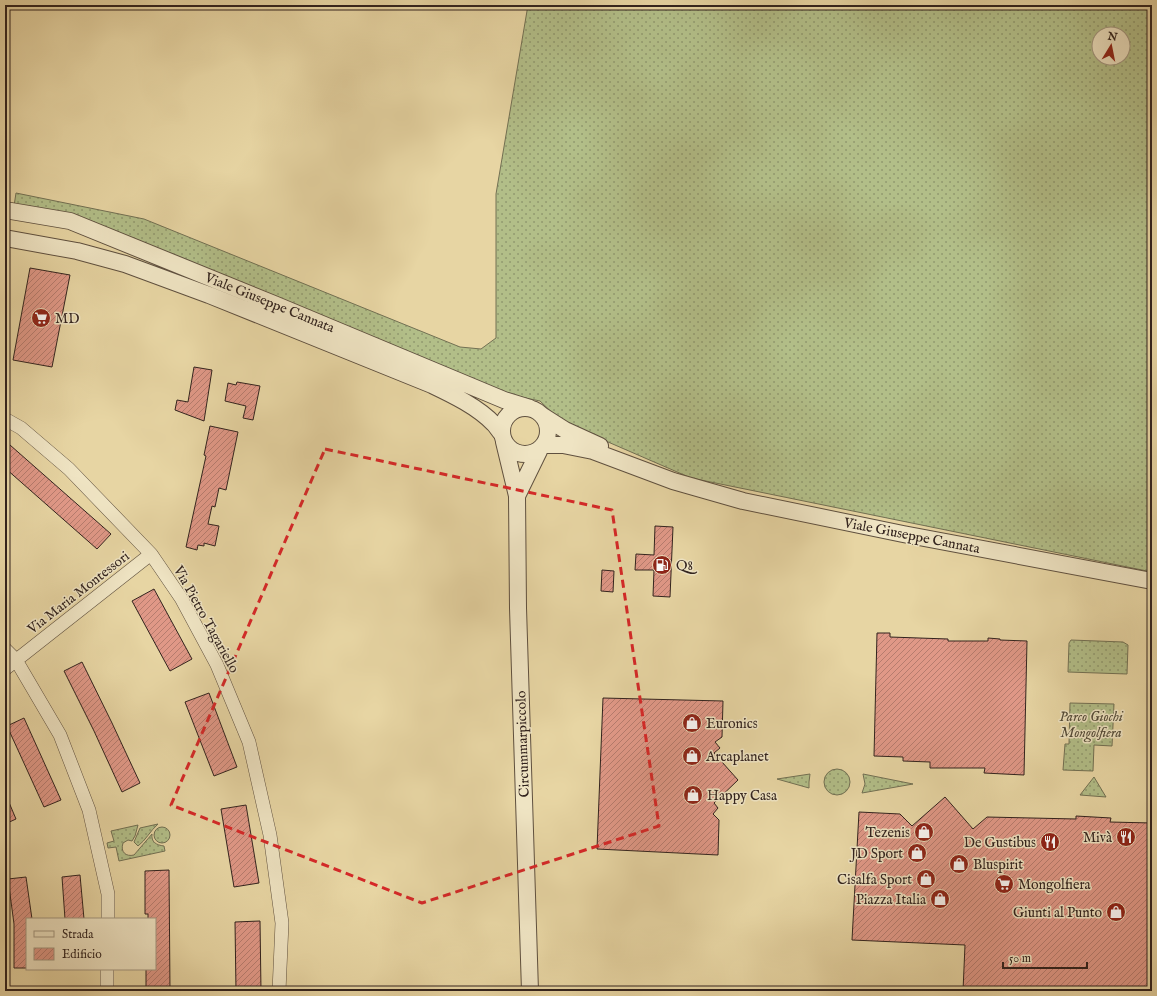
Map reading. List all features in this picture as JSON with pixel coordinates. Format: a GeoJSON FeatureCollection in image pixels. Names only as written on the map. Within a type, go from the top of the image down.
{"type":"FeatureCollection","features":[{"type":"Feature","properties":{"kind":"street","name":"Viale Giuseppe Cannata"},"geometry":{"type":"LineString","coordinates":[[5,210],[70,221],[504,400],[537,412],[565,430],[673,481]]}},
{"type":"Feature","properties":{"kind":"street","name":"Viale Giuseppe Cannata"},"geometry":{"type":"LineString","coordinates":[[5,238],[77,251],[125,264],[209,295],[432,385],[458,397],[476,409],[494,424],[503,438]]}},
{"type":"Feature","properties":{"kind":"street"},"geometry":{"type":"LineString","coordinates":[[523,408],[537,412],[547,422],[549,430],[548,438],[542,448],[532,454],[524,455],[516,453],[509,448],[503,438],[502,427],[505,420],[509,414],[523,408]]}},
{"type":"Feature","properties":{"kind":"street","name":"Via Pietro Tagariello"},"geometry":{"type":"LineString","coordinates":[[5,419],[21,428],[70,469],[151,554],[181,598],[217,665],[249,742],[270,835],[282,923],[279,991]]}},
{"type":"Feature","properties":{"kind":"street","name":"Circummarpiccolo"},"geometry":{"type":"LineString","coordinates":[[503,438],[518,496],[518,616],[530,991]]}},
{"type":"Feature","properties":{"kind":"street","name":"Viale Giuseppe Cannata"},"geometry":{"type":"LineString","coordinates":[[542,448],[563,445],[592,450],[673,481],[743,500],[896,532],[1152,581]]}},
{"type":"Feature","properties":{"kind":"street","name":"Circummarpiccolo"},"geometry":{"type":"LineString","coordinates":[[518,496],[542,448]]}},
{"type":"Feature","properties":{"kind":"street","name":"Via Maria Montessori"},"geometry":{"type":"LineString","coordinates":[[5,669],[151,554]]}},
{"type":"Feature","properties":{"kind":"street"},"geometry":{"type":"LineString","coordinates":[[5,649],[16,660],[60,735],[89,810],[108,894],[108,918]]}},
{"type":"Feature","properties":{"kind":"street"},"geometry":{"type":"LineString","coordinates":[[107,970],[107,991]]}},
{"type":"Feature","properties":{"kind":"highlighted area"},"geometry":{"type":"Polygon","coordinates":[[[325,449],[612,510],[659,826],[422,903],[171,805],[325,449]]]}},
{"type":"Feature","properties":{"kind":"green space"},"geometry":{"type":"Polygon","coordinates":[[[528,5],[1152,5],[1152,572],[691,478],[562,422],[540,401],[502,393],[14,206],[16,193],[144,219],[460,347],[481,349],[496,338],[496,194],[528,5]]]}},
{"type":"Feature","properties":{"kind":"green space"},"geometry":{"type":"Polygon","coordinates":[[[1071,640],[1123,642],[1128,645],[1127,674],[1068,672],[1069,643],[1071,640]]]}},
{"type":"Feature","properties":{"kind":"green space","name":"Parco Giochi Mongolfiera"},"geometry":{"type":"Polygon","coordinates":[[[1070,703],[1114,704],[1112,746],[1094,745],[1093,771],[1063,770],[1065,744],[1069,744],[1070,703]]]}},
{"type":"Feature","properties":{"kind":"green space"},"geometry":{"type":"Polygon","coordinates":[[[837,769],[846,773],[850,782],[846,791],[837,795],[828,791],[824,782],[828,773],[837,769]]]}},
{"type":"Feature","properties":{"kind":"green space"},"geometry":{"type":"Polygon","coordinates":[[[810,774],[809,788],[777,779],[810,774]]]}},
{"type":"Feature","properties":{"kind":"green space"},"geometry":{"type":"Polygon","coordinates":[[[863,774],[913,784],[862,793],[865,784],[863,774]]]}},
{"type":"Feature","properties":{"kind":"green space"},"geometry":{"type":"Polygon","coordinates":[[[1094,777],[1106,797],[1080,795],[1094,777]]]}},
{"type":"Feature","properties":{"kind":"green space"},"geometry":{"type":"Polygon","coordinates":[[[158,824],[138,846],[134,842],[140,828],[158,824]]]}},
{"type":"Feature","properties":{"kind":"green space"},"geometry":{"type":"Polygon","coordinates":[[[138,825],[132,841],[128,840],[123,843],[122,849],[124,853],[134,855],[152,834],[153,841],[156,844],[164,846],[165,851],[119,861],[116,847],[108,848],[107,843],[114,841],[111,831],[138,825]]]}},
{"type":"Feature","properties":{"kind":"green space"},"geometry":{"type":"Polygon","coordinates":[[[159,827],[165,827],[170,832],[168,841],[165,843],[159,843],[154,838],[154,832],[159,827]]]}},
{"type":"Feature","properties":{"kind":"building","name":"MD"},"geometry":{"type":"Polygon","coordinates":[[[30,268],[70,275],[52,367],[13,360],[30,268]]]}},
{"type":"Feature","properties":{"kind":"building"},"geometry":{"type":"Polygon","coordinates":[[[194,367],[212,370],[204,421],[175,410],[177,400],[188,402],[194,367]]]}},
{"type":"Feature","properties":{"kind":"building"},"geometry":{"type":"Polygon","coordinates":[[[237,382],[260,386],[253,420],[243,418],[246,406],[225,401],[228,383],[236,385],[237,382]]]}},
{"type":"Feature","properties":{"kind":"building"},"geometry":{"type":"Polygon","coordinates":[[[210,426],[238,432],[226,490],[219,488],[215,507],[212,506],[208,524],[219,526],[215,546],[204,543],[204,546],[198,545],[197,550],[186,547],[206,456],[204,455],[210,426]]]}},
{"type":"Feature","properties":{"kind":"building"},"geometry":{"type":"Polygon","coordinates":[[[10,445],[111,534],[97,549],[5,468],[5,450],[10,445]]]}},
{"type":"Feature","properties":{"kind":"building"},"geometry":{"type":"Polygon","coordinates":[[[655,526],[673,527],[670,597],[653,596],[654,570],[635,570],[636,554],[654,555],[655,526]]]}},
{"type":"Feature","properties":{"kind":"building"},"geometry":{"type":"Polygon","coordinates":[[[602,570],[614,571],[613,592],[601,591],[602,570]]]}},
{"type":"Feature","properties":{"kind":"building"},"geometry":{"type":"Polygon","coordinates":[[[154,589],[192,659],[170,671],[132,601],[154,589]]]}},
{"type":"Feature","properties":{"kind":"building"},"geometry":{"type":"Polygon","coordinates":[[[877,633],[890,633],[890,637],[948,639],[948,641],[988,641],[988,638],[1027,641],[1024,775],[984,773],[985,768],[930,768],[930,762],[903,761],[903,757],[874,756],[877,633]]]}},
{"type":"Feature","properties":{"kind":"building"},"geometry":{"type":"Polygon","coordinates":[[[82,662],[140,783],[122,792],[64,671],[82,662]]]}},
{"type":"Feature","properties":{"kind":"building"},"geometry":{"type":"Polygon","coordinates":[[[209,693],[237,767],[214,776],[185,702],[209,693]]]}},
{"type":"Feature","properties":{"kind":"building"},"geometry":{"type":"Polygon","coordinates":[[[603,698],[723,701],[722,737],[715,742],[720,748],[714,753],[738,780],[714,803],[718,808],[713,814],[719,820],[718,855],[597,849],[603,698]]]}},
{"type":"Feature","properties":{"kind":"building"},"geometry":{"type":"Polygon","coordinates":[[[24,718],[61,800],[44,807],[7,726],[24,718]]]}},
{"type":"Feature","properties":{"kind":"building"},"geometry":{"type":"Polygon","coordinates":[[[5,793],[16,819],[5,824],[5,793]]]}},
{"type":"Feature","properties":{"kind":"building","name":"Mongolfiera"},"geometry":{"type":"Polygon","coordinates":[[[945,797],[973,829],[987,817],[1076,819],[1076,816],[1111,818],[1110,822],[1152,823],[1152,991],[963,991],[965,945],[852,940],[859,812],[900,814],[912,826],[945,797]]]}},
{"type":"Feature","properties":{"kind":"building"},"geometry":{"type":"Polygon","coordinates":[[[246,805],[259,883],[234,887],[221,809],[246,805]]]}},
{"type":"Feature","properties":{"kind":"building"},"geometry":{"type":"Polygon","coordinates":[[[169,870],[170,991],[146,991],[146,970],[156,970],[156,918],[148,918],[148,914],[145,914],[145,871],[169,870]]]}},
{"type":"Feature","properties":{"kind":"building"},"geometry":{"type":"Polygon","coordinates":[[[80,875],[84,918],[65,918],[62,877],[80,875]]]}},
{"type":"Feature","properties":{"kind":"building"},"geometry":{"type":"Polygon","coordinates":[[[26,877],[32,918],[26,918],[26,968],[14,968],[14,924],[8,879],[26,877]]]}},
{"type":"Feature","properties":{"kind":"building"},"geometry":{"type":"Polygon","coordinates":[[[260,921],[261,991],[236,991],[235,922],[260,921]]]}},
{"type":"Feature","properties":{"kind":"place","name":"MD"},"geometry":{"type":"Point","coordinates":[41,318]}},
{"type":"Feature","properties":{"kind":"place","name":"Q8"},"geometry":{"type":"Point","coordinates":[662,565]}},
{"type":"Feature","properties":{"kind":"place","name":"Euronics"},"geometry":{"type":"Point","coordinates":[692,723]}},
{"type":"Feature","properties":{"kind":"place","name":"Arcaplanet"},"geometry":{"type":"Point","coordinates":[692,756]}},
{"type":"Feature","properties":{"kind":"place","name":"Happy Casa"},"geometry":{"type":"Point","coordinates":[693,795]}},
{"type":"Feature","properties":{"kind":"place","name":"Tezenis"},"geometry":{"type":"Point","coordinates":[924,832]}},
{"type":"Feature","properties":{"kind":"place","name":"Mivà"},"geometry":{"type":"Point","coordinates":[1126,837]}},
{"type":"Feature","properties":{"kind":"place","name":"De Gustibus"},"geometry":{"type":"Point","coordinates":[1050,842]}},
{"type":"Feature","properties":{"kind":"place","name":"JD Sport"},"geometry":{"type":"Point","coordinates":[917,853]}},
{"type":"Feature","properties":{"kind":"place","name":"Bluspirit"},"geometry":{"type":"Point","coordinates":[959,864]}},
{"type":"Feature","properties":{"kind":"place","name":"Cisalfa Sport"},"geometry":{"type":"Point","coordinates":[926,879]}},
{"type":"Feature","properties":{"kind":"place","name":"Mongolfiera"},"geometry":{"type":"Point","coordinates":[1004,884]}},
{"type":"Feature","properties":{"kind":"place","name":"Piazza Italia"},"geometry":{"type":"Point","coordinates":[940,899]}},
{"type":"Feature","properties":{"kind":"place","name":"Giunti al Punto"},"geometry":{"type":"Point","coordinates":[1116,912]}}]}
